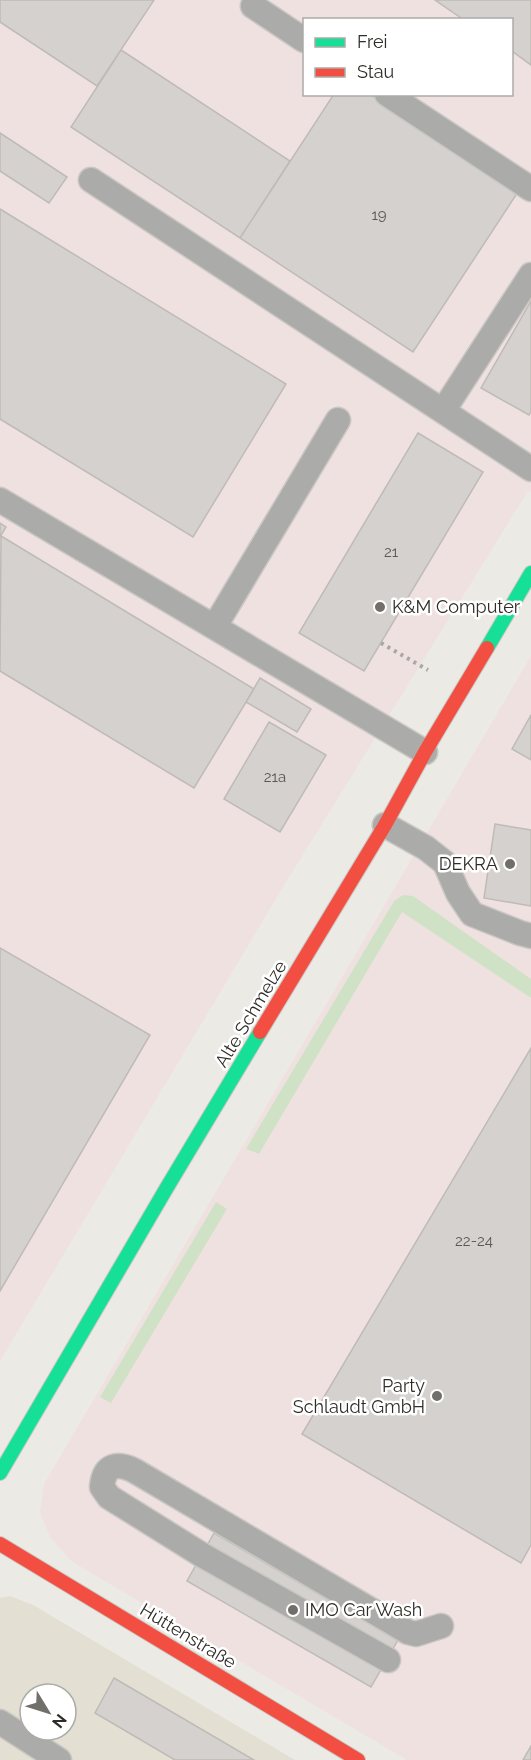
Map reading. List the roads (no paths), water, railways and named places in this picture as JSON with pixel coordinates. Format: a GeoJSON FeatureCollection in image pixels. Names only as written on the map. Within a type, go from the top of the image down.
{"type":"FeatureCollection","features":[{"type":"Feature","properties":{"kind":"street","name":"Alte Schmelze"},"geometry":{"type":"LineString","coordinates":[[0,1473],[166,1189],[385,825],[425,752],[531,573]]}},
{"type":"Feature","properties":{"kind":"street","name":"Hüttenstraße"},"geometry":{"type":"LineString","coordinates":[[0,1544],[358,1760]]}},
{"type":"Feature","properties":{"kind":"lane"},"geometry":{"type":"LineString","coordinates":[[253,6],[303,39]]}},
{"type":"Feature","properties":{"kind":"lane"},"geometry":{"type":"LineString","coordinates":[[390,96],[531,189]]}},
{"type":"Feature","properties":{"kind":"lane"},"geometry":{"type":"LineString","coordinates":[[92,180],[531,469]]}},
{"type":"Feature","properties":{"kind":"lane"},"geometry":{"type":"LineString","coordinates":[[443,411],[531,275]]}},
{"type":"Feature","properties":{"kind":"lane"},"geometry":{"type":"LineString","coordinates":[[215,626],[338,420]]}},
{"type":"Feature","properties":{"kind":"lane"},"geometry":{"type":"LineString","coordinates":[[0,500],[425,752]]}},
{"type":"Feature","properties":{"kind":"lane"},"geometry":{"type":"LineString","coordinates":[[385,825],[426,848],[445,863],[458,893],[472,914],[531,936]]}},
{"type":"Feature","properties":{"kind":"lane"},"geometry":{"type":"LineString","coordinates":[[387,1660],[202,1555],[109,1497],[102,1486],[105,1475],[113,1466],[119,1465],[135,1471],[408,1632],[416,1634],[441,1626]]}},
{"type":"Feature","properties":{"kind":"lane"},"geometry":{"type":"LineString","coordinates":[[0,1722],[59,1760]]}},
{"type":"Feature","properties":{"kind":"place","name":"K&M Computer"},"geometry":{"type":"Point","coordinates":[380,607]}},
{"type":"Feature","properties":{"kind":"place","name":"DEKRA"},"geometry":{"type":"Point","coordinates":[510,864]}},
{"type":"Feature","properties":{"kind":"place","name":"Party Schlaudt GmbH"},"geometry":{"type":"Point","coordinates":[437,1396]}},
{"type":"Feature","properties":{"kind":"place","name":"IMO Car Wash"},"geometry":{"type":"Point","coordinates":[293,1610]}}]}
